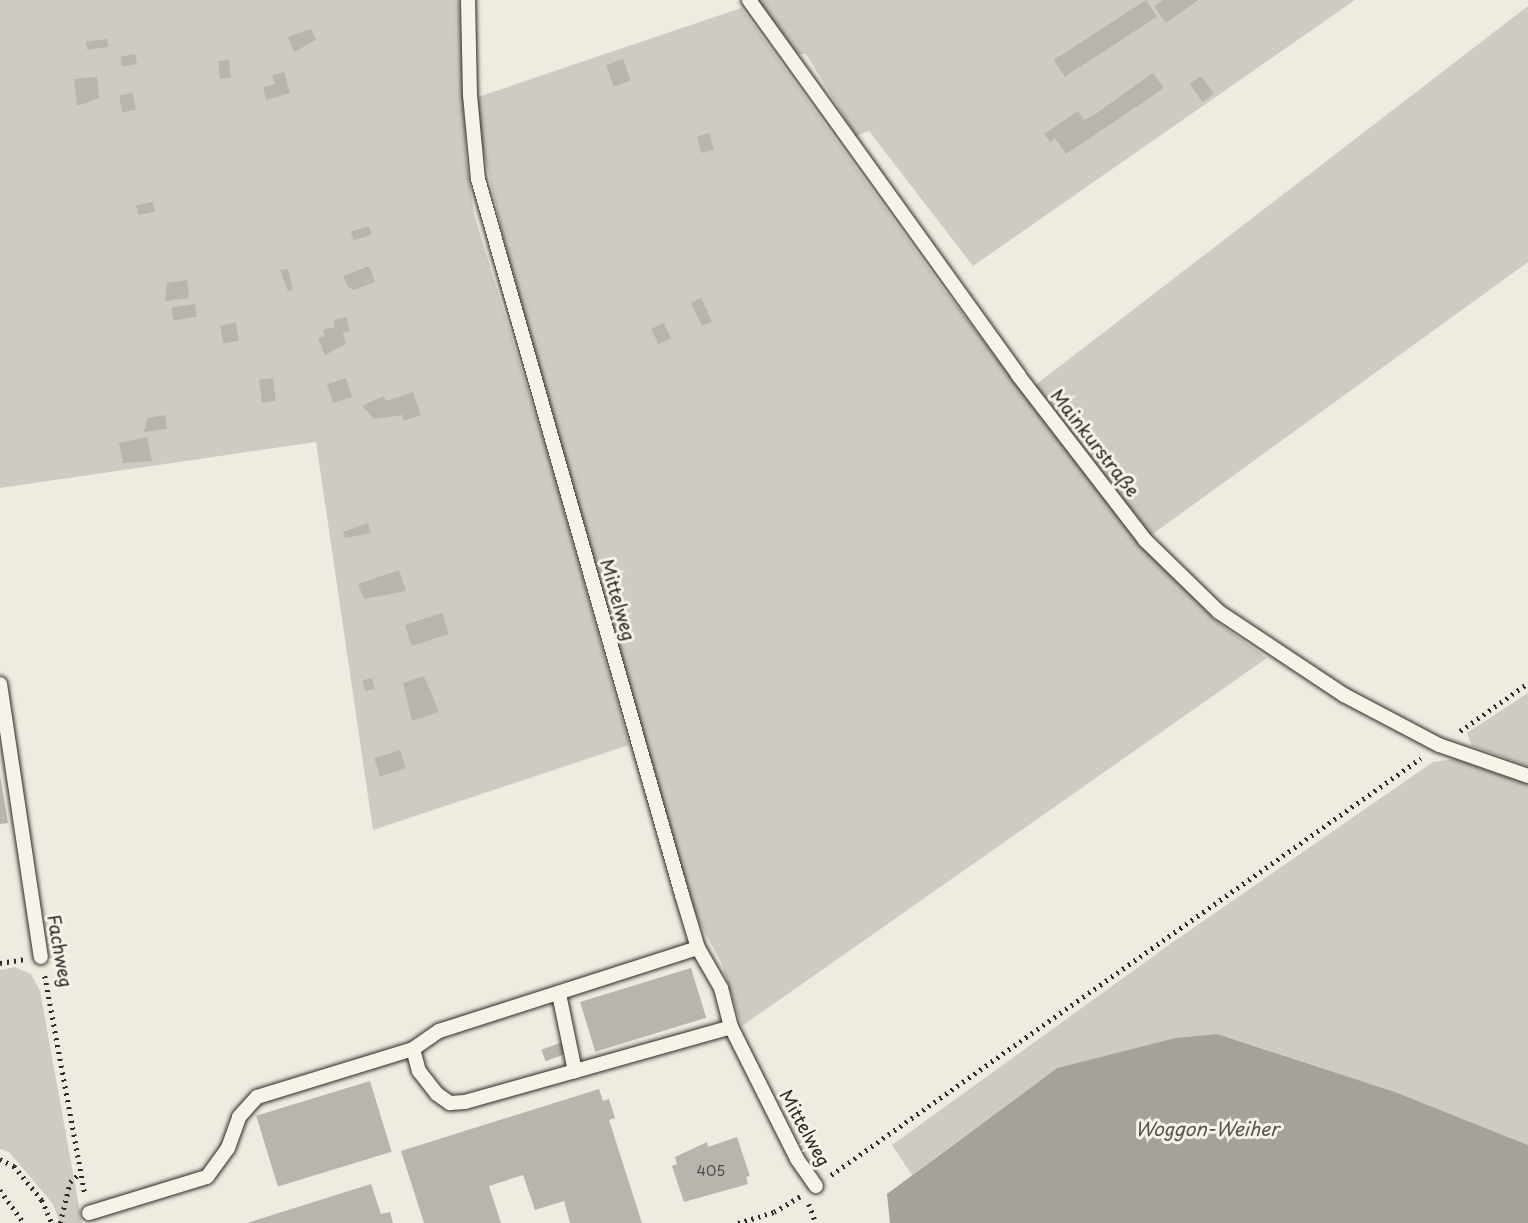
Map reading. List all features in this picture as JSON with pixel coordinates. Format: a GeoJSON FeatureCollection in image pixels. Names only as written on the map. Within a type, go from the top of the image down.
{"type":"FeatureCollection","features":[{"type":"Feature","properties":{"kind":"lane","name":"Mittelweg"},"geometry":{"type":"LineString","coordinates":[[468,0],[470,95],[478,178],[698,948],[720,988],[731,1027],[797,1159],[816,1186]]}},
{"type":"Feature","properties":{"kind":"lane","name":"Mainkurstraße"},"geometry":{"type":"LineString","coordinates":[[749,0],[1017,375],[1145,540],[1219,612],[1273,650],[1439,745],[1528,776]]}},
{"type":"Feature","properties":{"kind":"lane","name":"Fachweg"},"geometry":{"type":"LineString","coordinates":[[0,684],[41,957]]}},
{"type":"Feature","properties":{"kind":"lane"},"geometry":{"type":"LineString","coordinates":[[89,1213],[208,1177],[228,1148],[239,1117],[257,1097],[413,1049],[439,1031],[698,948]]}},
{"type":"Feature","properties":{"kind":"lane"},"geometry":{"type":"LineString","coordinates":[[559,993],[575,1071]]}},
{"type":"Feature","properties":{"kind":"lane"},"geometry":{"type":"LineString","coordinates":[[413,1049],[419,1071],[450,1103],[731,1027]]}},
{"type":"Feature","properties":{"kind":"path"},"geometry":{"type":"LineString","coordinates":[[738,1223],[774,1212],[816,1186],[1528,683]]}},
{"type":"Feature","properties":{"kind":"path","name":"Fachweg"},"geometry":{"type":"LineString","coordinates":[[41,957],[89,1213]]}},
{"type":"Feature","properties":{"kind":"path"},"geometry":{"type":"LineString","coordinates":[[0,1159],[14,1166],[35,1191],[52,1223]]}},
{"type":"Feature","properties":{"kind":"path"},"geometry":{"type":"LineString","coordinates":[[60,1223],[70,1182],[81,1172]]}},
{"type":"Feature","properties":{"kind":"path"},"geometry":{"type":"LineString","coordinates":[[0,1190],[24,1223]]}},
{"type":"Feature","properties":{"kind":"shaded area"},"geometry":{"type":"Polygon","coordinates":[[[0,0],[459,0],[466,158],[474,214],[554,476],[629,745],[373,830],[316,442],[0,488],[0,0]]]}},
{"type":"Feature","properties":{"kind":"shaded area"},"geometry":{"type":"Polygon","coordinates":[[[757,0],[1355,0],[973,266],[869,131],[856,136],[806,54],[798,54],[757,0]]]}},
{"type":"Feature","properties":{"kind":"shaded area"},"geometry":{"type":"Polygon","coordinates":[[[1528,6],[1528,262],[1150,536],[1034,386],[1528,6]]]}},
{"type":"Feature","properties":{"kind":"shaded area"},"geometry":{"type":"Polygon","coordinates":[[[741,8],[938,282],[1140,544],[1218,623],[1267,658],[742,1026],[721,962],[697,918],[649,761],[506,248],[480,137],[478,97],[741,8]]]}},
{"type":"Feature","properties":{"kind":"shaded area"},"geometry":{"type":"Polygon","coordinates":[[[1528,693],[1528,766],[1472,746],[1467,733],[1528,693]]]}},
{"type":"Feature","properties":{"kind":"shaded area"},"geometry":{"type":"Polygon","coordinates":[[[1455,759],[1528,784],[1528,1145],[1395,1092],[1217,1034],[1175,1038],[1057,1068],[912,1175],[892,1145],[1173,942],[1433,762],[1455,759]]]}},
{"type":"Feature","properties":{"kind":"shaded area"},"geometry":{"type":"Polygon","coordinates":[[[15,967],[31,974],[40,991],[82,1223],[60,1223],[53,1204],[9,1152],[0,1149],[0,970],[15,967]]]}},
{"type":"Feature","properties":{"kind":"water","name":"Woggon-Weiher"},"geometry":{"type":"Polygon","coordinates":[[[1217,1034],[1395,1092],[1528,1145],[1528,1223],[890,1223],[887,1194],[1057,1068],[1175,1038],[1217,1034]]]}},
{"type":"Feature","properties":{"kind":"building"},"geometry":{"type":"Polygon","coordinates":[[[1146,0],[1157,17],[1065,77],[1054,60],[1146,0]]]}},
{"type":"Feature","properties":{"kind":"building"},"geometry":{"type":"Polygon","coordinates":[[[1163,0],[1198,0],[1166,23],[1154,6],[1163,0]]]}},
{"type":"Feature","properties":{"kind":"building"},"geometry":{"type":"Polygon","coordinates":[[[311,29],[316,40],[294,52],[288,37],[311,29]]]}},
{"type":"Feature","properties":{"kind":"building"},"geometry":{"type":"Polygon","coordinates":[[[107,39],[108,47],[87,49],[86,42],[107,39]]]}},
{"type":"Feature","properties":{"kind":"building"},"geometry":{"type":"Polygon","coordinates":[[[135,54],[137,64],[122,67],[120,57],[135,54]]]}},
{"type":"Feature","properties":{"kind":"building"},"geometry":{"type":"Polygon","coordinates":[[[623,59],[631,81],[614,87],[606,65],[623,59]]]}},
{"type":"Feature","properties":{"kind":"building"},"geometry":{"type":"Polygon","coordinates":[[[229,60],[231,78],[220,79],[218,61],[229,60]]]}},
{"type":"Feature","properties":{"kind":"building"},"geometry":{"type":"Polygon","coordinates":[[[284,72],[290,93],[266,100],[263,87],[275,84],[272,75],[284,72]]]}},
{"type":"Feature","properties":{"kind":"building"},"geometry":{"type":"Polygon","coordinates":[[[1153,73],[1164,88],[1066,154],[1055,138],[1050,142],[1044,134],[1078,111],[1084,120],[1094,115],[1153,73]]]}},
{"type":"Feature","properties":{"kind":"building"},"geometry":{"type":"Polygon","coordinates":[[[1201,76],[1214,94],[1203,102],[1190,84],[1201,76]]]}},
{"type":"Feature","properties":{"kind":"building"},"geometry":{"type":"Polygon","coordinates":[[[97,77],[99,98],[77,106],[74,79],[97,77]]]}},
{"type":"Feature","properties":{"kind":"building"},"geometry":{"type":"Polygon","coordinates":[[[133,93],[136,110],[122,112],[119,95],[133,93]]]}},
{"type":"Feature","properties":{"kind":"building"},"geometry":{"type":"Polygon","coordinates":[[[709,133],[714,149],[702,153],[697,137],[709,133]]]}},
{"type":"Feature","properties":{"kind":"building"},"geometry":{"type":"Polygon","coordinates":[[[153,202],[155,212],[138,215],[136,205],[153,202]]]}},
{"type":"Feature","properties":{"kind":"building"},"geometry":{"type":"Polygon","coordinates":[[[369,226],[372,235],[354,240],[351,232],[369,226]]]}},
{"type":"Feature","properties":{"kind":"building"},"geometry":{"type":"Polygon","coordinates":[[[369,266],[375,282],[354,290],[348,287],[343,276],[369,266]]]}},
{"type":"Feature","properties":{"kind":"building"},"geometry":{"type":"Polygon","coordinates":[[[288,269],[293,290],[288,291],[280,270],[288,269]]]}},
{"type":"Feature","properties":{"kind":"building"},"geometry":{"type":"Polygon","coordinates":[[[187,280],[189,298],[165,301],[167,283],[187,280]]]}},
{"type":"Feature","properties":{"kind":"building"},"geometry":{"type":"Polygon","coordinates":[[[701,298],[712,322],[702,326],[691,303],[701,298]]]}},
{"type":"Feature","properties":{"kind":"building"},"geometry":{"type":"Polygon","coordinates":[[[195,304],[197,317],[173,321],[171,308],[195,304]]]}},
{"type":"Feature","properties":{"kind":"building"},"geometry":{"type":"Polygon","coordinates":[[[346,317],[350,331],[343,333],[346,344],[325,355],[318,338],[325,336],[323,330],[335,327],[334,320],[346,317]]]}},
{"type":"Feature","properties":{"kind":"building"},"geometry":{"type":"Polygon","coordinates":[[[236,323],[239,341],[223,343],[220,326],[236,323]]]}},
{"type":"Feature","properties":{"kind":"building"},"geometry":{"type":"Polygon","coordinates":[[[664,323],[671,339],[658,344],[651,329],[664,323]]]}},
{"type":"Feature","properties":{"kind":"building"},"geometry":{"type":"Polygon","coordinates":[[[273,378],[276,401],[262,403],[259,380],[273,378]]]}},
{"type":"Feature","properties":{"kind":"building"},"geometry":{"type":"Polygon","coordinates":[[[346,378],[352,397],[333,403],[327,384],[346,378]]]}},
{"type":"Feature","properties":{"kind":"building"},"geometry":{"type":"Polygon","coordinates":[[[413,392],[421,415],[404,421],[402,415],[374,419],[362,406],[384,396],[386,401],[413,392]]]}},
{"type":"Feature","properties":{"kind":"building"},"geometry":{"type":"Polygon","coordinates":[[[165,415],[167,429],[144,432],[147,418],[165,415]]]}},
{"type":"Feature","properties":{"kind":"building"},"geometry":{"type":"Polygon","coordinates":[[[147,437],[152,461],[123,463],[119,443],[147,437]]]}},
{"type":"Feature","properties":{"kind":"building"},"geometry":{"type":"Polygon","coordinates":[[[368,523],[371,533],[345,538],[343,532],[368,523]]]}},
{"type":"Feature","properties":{"kind":"building"},"geometry":{"type":"Polygon","coordinates":[[[399,570],[406,591],[364,599],[358,584],[399,570]]]}},
{"type":"Feature","properties":{"kind":"building"},"geometry":{"type":"Polygon","coordinates":[[[442,613],[449,634],[412,646],[405,625],[442,613]]]}},
{"type":"Feature","properties":{"kind":"building"},"geometry":{"type":"Polygon","coordinates":[[[424,676],[439,712],[412,721],[403,683],[424,676]]]}},
{"type":"Feature","properties":{"kind":"building"},"geometry":{"type":"Polygon","coordinates":[[[372,678],[375,689],[365,691],[362,681],[372,678]]]}},
{"type":"Feature","properties":{"kind":"building"},"geometry":{"type":"Polygon","coordinates":[[[400,750],[406,768],[380,776],[374,758],[400,750]]]}},
{"type":"Feature","properties":{"kind":"building"},"geometry":{"type":"Polygon","coordinates":[[[0,775],[8,823],[0,824],[0,775]]]}},
{"type":"Feature","properties":{"kind":"building"},"geometry":{"type":"Polygon","coordinates":[[[691,968],[706,1018],[595,1052],[580,1002],[691,968]]]}},
{"type":"Feature","properties":{"kind":"building"},"geometry":{"type":"Polygon","coordinates":[[[563,1042],[567,1053],[545,1061],[541,1050],[563,1042]]]}},
{"type":"Feature","properties":{"kind":"building"},"geometry":{"type":"Polygon","coordinates":[[[370,1081],[392,1152],[278,1187],[256,1116],[370,1081]]]}},
{"type":"Feature","properties":{"kind":"building"},"geometry":{"type":"Polygon","coordinates":[[[599,1089],[603,1101],[609,1099],[615,1118],[609,1120],[642,1223],[570,1223],[564,1201],[535,1210],[523,1175],[489,1186],[501,1223],[424,1223],[401,1151],[599,1089]]]}},
{"type":"Feature","properties":{"kind":"building"},"geometry":{"type":"Polygon","coordinates":[[[737,1137],[750,1176],[746,1177],[748,1184],[684,1202],[672,1166],[677,1164],[675,1157],[707,1142],[708,1147],[737,1137]]]}},
{"type":"Feature","properties":{"kind":"building"},"geometry":{"type":"Polygon","coordinates":[[[371,1184],[381,1214],[390,1212],[393,1223],[247,1223],[371,1184]]]}}]}
